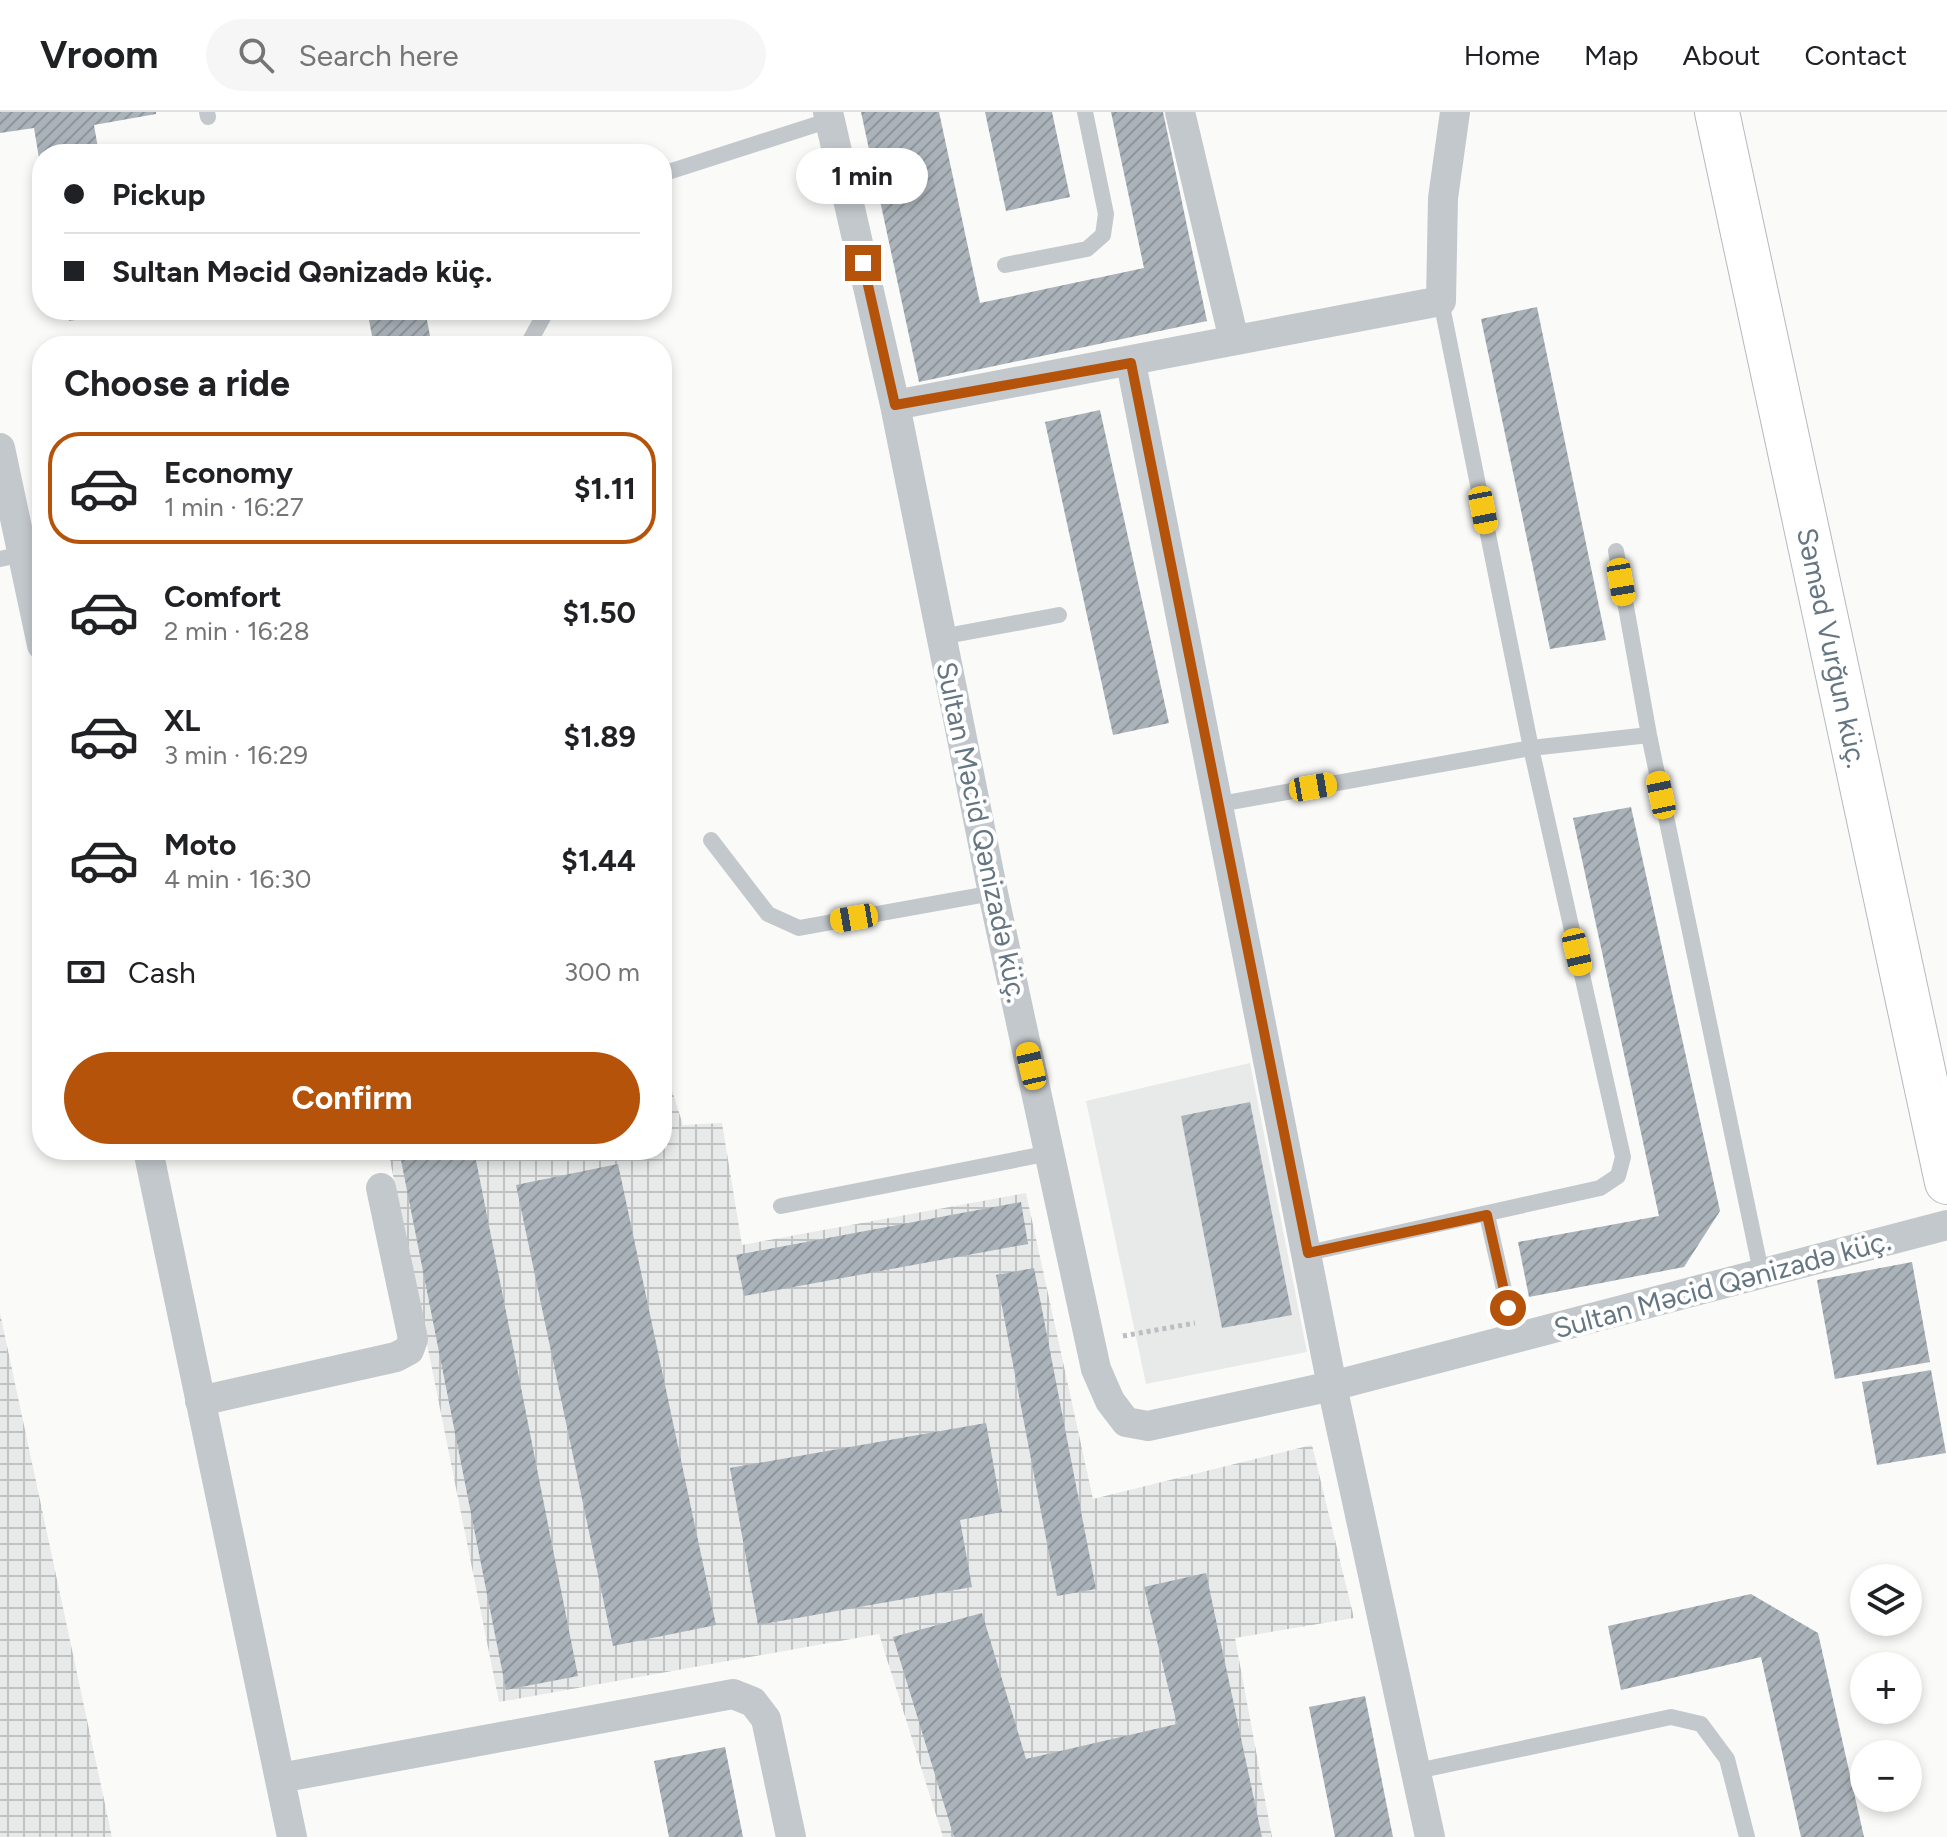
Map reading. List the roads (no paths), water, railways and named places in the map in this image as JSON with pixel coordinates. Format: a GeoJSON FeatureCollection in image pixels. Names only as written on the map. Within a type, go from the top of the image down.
{"type":"FeatureCollection","features":[{"type":"Feature","properties":{"kind":"main road","name":"Səməd Vurğun küç."},"geometry":{"type":"LineString","coordinates":[[1717,112],[1947,1182]]}},
{"type":"Feature","properties":{"kind":"street"},"geometry":{"type":"LineString","coordinates":[[1180,112],[1234,340]]}},
{"type":"Feature","properties":{"kind":"street"},"geometry":{"type":"LineString","coordinates":[[895,405],[1131,363],[1441,301],[1442,214],[1455,112]]}},
{"type":"Feature","properties":{"kind":"street","name":"Sultan Məcid Qənizadə küç."},"geometry":{"type":"LineString","coordinates":[[829,116],[895,405],[993,893],[1096,1369],[1110,1401],[1126,1422],[1148,1426],[1332,1386],[1947,1225]]}},
{"type":"Feature","properties":{"kind":"street"},"geometry":{"type":"LineString","coordinates":[[1131,363],[1332,1386],[1430,1837]]}},
{"type":"Feature","properties":{"kind":"street"},"geometry":{"type":"LineString","coordinates":[[0,448],[12,556],[32,615]]}},
{"type":"Feature","properties":{"kind":"street"},"geometry":{"type":"LineString","coordinates":[[150,1160],[292,1837]]}},
{"type":"Feature","properties":{"kind":"street"},"geometry":{"type":"LineString","coordinates":[[200,1401],[396,1357],[409,1350],[413,1339],[381,1188]]}},
{"type":"Feature","properties":{"kind":"street"},"geometry":{"type":"LineString","coordinates":[[280,1778],[733,1694],[753,1702],[766,1719],[791,1837]]}},
{"type":"Feature","properties":{"kind":"lane"},"geometry":{"type":"LineString","coordinates":[[1005,265],[1087,249],[1103,235],[1106,214],[1085,112]]}},
{"type":"Feature","properties":{"kind":"lane"},"geometry":{"type":"LineString","coordinates":[[672,171],[829,116]]}},
{"type":"Feature","properties":{"kind":"lane"},"geometry":{"type":"LineString","coordinates":[[1308,1253],[1600,1188],[1618,1176],[1623,1157],[1531,748],[1441,301]]}},
{"type":"Feature","properties":{"kind":"lane"},"geometry":{"type":"LineString","coordinates":[[1616,551],[1649,735],[1761,1272]]}},
{"type":"Feature","properties":{"kind":"lane"},"geometry":{"type":"LineString","coordinates":[[941,637],[1059,615]]}},
{"type":"Feature","properties":{"kind":"lane"},"geometry":{"type":"LineString","coordinates":[[1220,804],[1531,748],[1649,735]]}},
{"type":"Feature","properties":{"kind":"lane"},"geometry":{"type":"LineString","coordinates":[[711,840],[768,914],[799,928],[993,893]]}},
{"type":"Feature","properties":{"kind":"lane"},"geometry":{"type":"LineString","coordinates":[[781,1206],[1050,1153]]}},
{"type":"Feature","properties":{"kind":"lane"},"geometry":{"type":"LineString","coordinates":[[1487,1215],[1515,1338]]}},
{"type":"Feature","properties":{"kind":"lane"},"geometry":{"type":"LineString","coordinates":[[1417,1771],[1671,1717],[1701,1724],[1727,1759],[1747,1837]]}}]}
